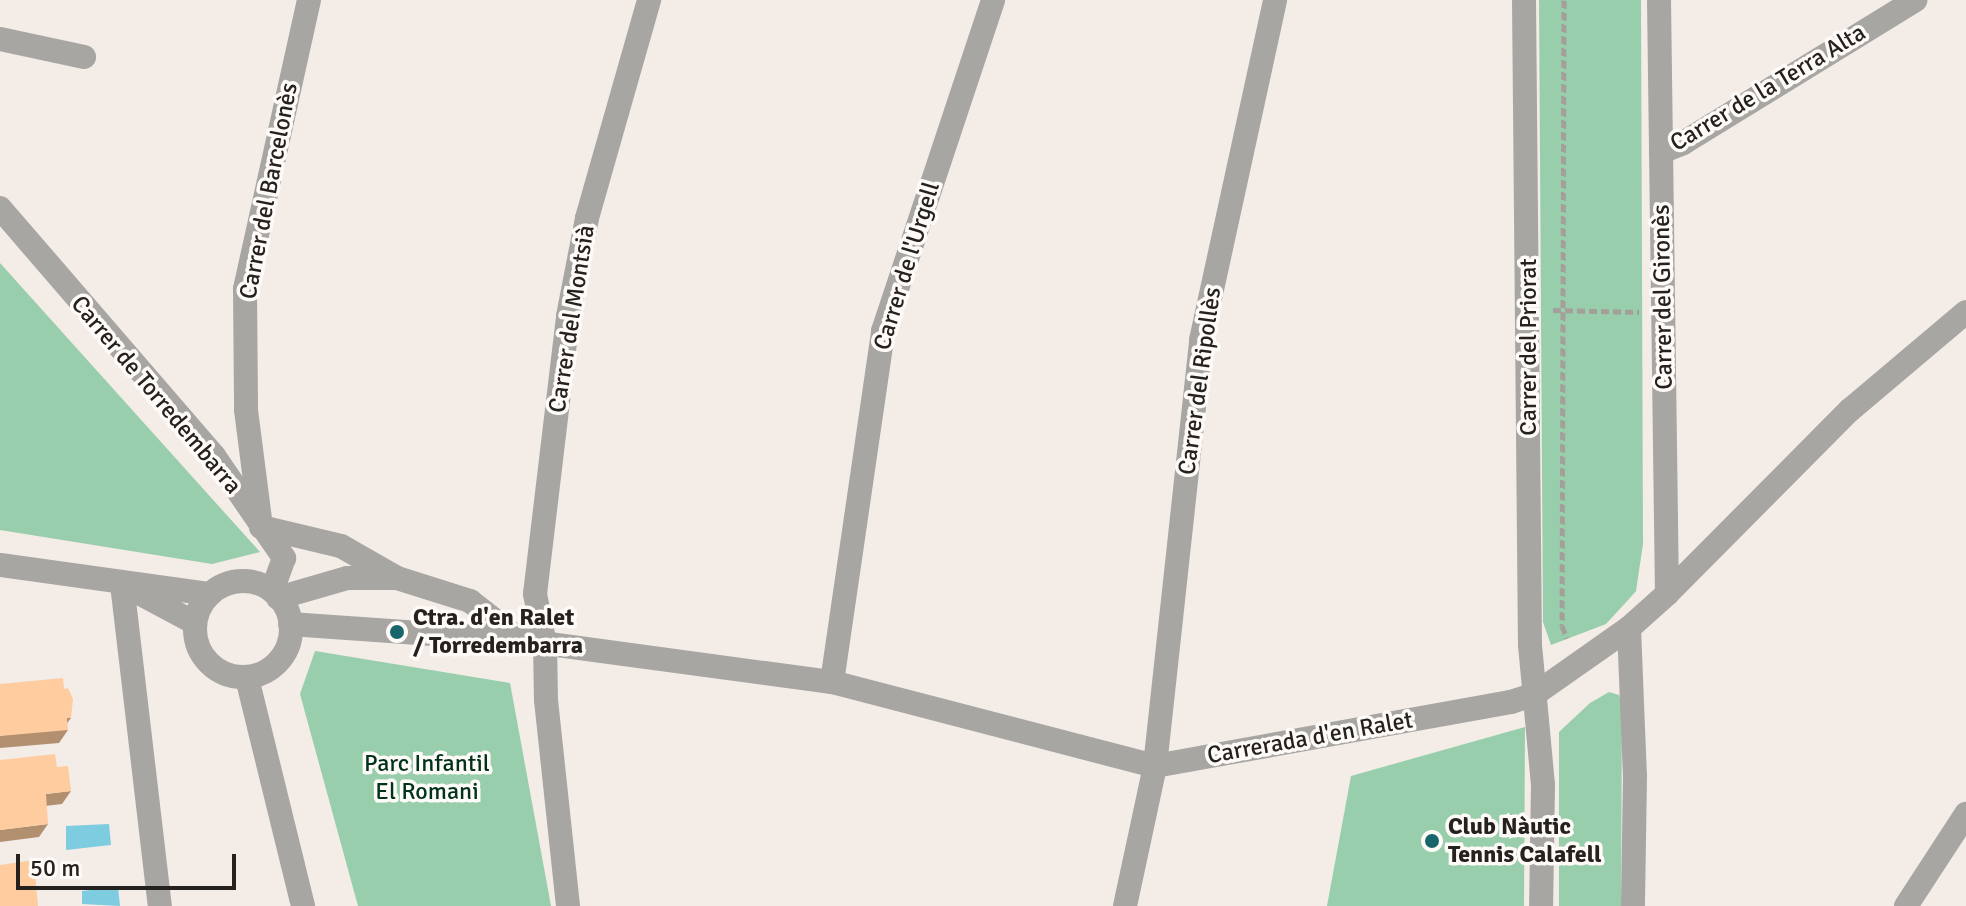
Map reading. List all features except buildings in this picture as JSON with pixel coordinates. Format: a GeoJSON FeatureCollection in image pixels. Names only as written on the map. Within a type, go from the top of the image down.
{"type":"FeatureCollection","features":[{"type":"Feature","properties":{"kind":"street","name":"Carrer del Barcelonès"},"geometry":{"type":"LineString","coordinates":[[261,527],[246,410],[245,289],[309,0]]}},
{"type":"Feature","properties":{"kind":"street","name":"Carrer del Montsià"},"geometry":{"type":"LineString","coordinates":[[568,906],[546,700],[545,644],[535,594],[568,316],[587,218],[649,0]]}},
{"type":"Feature","properties":{"kind":"street","name":"Carrer de l'Urgell"},"geometry":{"type":"LineString","coordinates":[[832,682],[883,331],[993,0]]}},
{"type":"Feature","properties":{"kind":"street","name":"Carrer del Ripollès"},"geometry":{"type":"LineString","coordinates":[[1125,906],[1155,766],[1201,340],[1275,0]]}},
{"type":"Feature","properties":{"kind":"street","name":"Carrer del Priorat"},"geometry":{"type":"LineString","coordinates":[[1524,0],[1530,645],[1543,785],[1541,906]]}},
{"type":"Feature","properties":{"kind":"street","name":"Carrer del Gironès"},"geometry":{"type":"LineString","coordinates":[[1659,0],[1667,594]]}},
{"type":"Feature","properties":{"kind":"street","name":"Carrer de la Terra Alta"},"geometry":{"type":"LineString","coordinates":[[1661,152],[1683,143],[1915,0]]}},
{"type":"Feature","properties":{"kind":"street"},"geometry":{"type":"LineString","coordinates":[[0,39],[84,57]]}},
{"type":"Feature","properties":{"kind":"street","name":"Carrer de Torredembarra"},"geometry":{"type":"LineString","coordinates":[[0,208],[214,456],[284,558],[275,594]]}},
{"type":"Feature","properties":{"kind":"street","name":"Carrerada d'en Ralet"},"geometry":{"type":"LineString","coordinates":[[290,624],[520,640],[832,682],[1155,766],[1511,702],[1535,694],[1629,628],[1667,594],[1850,410],[1966,312]]}},
{"type":"Feature","properties":{"kind":"street","name":"Carrerada d'en Ralet"},"geometry":{"type":"LineString","coordinates":[[261,527],[341,546],[397,578],[470,601],[520,640]]}},
{"type":"Feature","properties":{"kind":"street"},"geometry":{"type":"LineString","coordinates":[[0,565],[210,594]]}},
{"type":"Feature","properties":{"kind":"street","name":"Carrerada d'en Ralet"},"geometry":{"type":"LineString","coordinates":[[275,594],[347,578],[397,578]]}},
{"type":"Feature","properties":{"kind":"street"},"geometry":{"type":"LineString","coordinates":[[237,581],[253,582],[275,594],[286,608],[290,624],[286,650],[277,663],[264,673],[247,678],[232,677],[215,670],[204,659],[196,642],[195,623],[199,608],[210,594],[237,581]]}},
{"type":"Feature","properties":{"kind":"street"},"geometry":{"type":"LineString","coordinates":[[122,584],[195,623]]}},
{"type":"Feature","properties":{"kind":"street"},"geometry":{"type":"LineString","coordinates":[[122,584],[160,906]]}},
{"type":"Feature","properties":{"kind":"street"},"geometry":{"type":"LineString","coordinates":[[1629,628],[1635,775],[1633,906]]}},
{"type":"Feature","properties":{"kind":"street"},"geometry":{"type":"LineString","coordinates":[[247,678],[303,906]]}},
{"type":"Feature","properties":{"kind":"street"},"geometry":{"type":"LineString","coordinates":[[1906,906],[1966,814]]}},
{"type":"Feature","properties":{"kind":"path"},"geometry":{"type":"LineString","coordinates":[[1564,0],[1562,626],[1566,638],[1576,641]]}},
{"type":"Feature","properties":{"kind":"path"},"geometry":{"type":"LineString","coordinates":[[1540,310],[1643,312]]}},
{"type":"Feature","properties":{"kind":"green space"},"geometry":{"type":"Polygon","coordinates":[[[1539,0],[1641,0],[1643,544],[1636,591],[1629,599],[1606,624],[1551,645],[1543,622],[1539,0]]]}},
{"type":"Feature","properties":{"kind":"green space"},"geometry":{"type":"Polygon","coordinates":[[[0,263],[260,552],[212,564],[0,530],[0,263]]]}},
{"type":"Feature","properties":{"kind":"green space","name":"Parc Infantil El Romani"},"geometry":{"type":"Polygon","coordinates":[[[315,651],[510,683],[551,906],[358,906],[300,694],[315,651]]]}},
{"type":"Feature","properties":{"kind":"green space"},"geometry":{"type":"Polygon","coordinates":[[[1609,692],[1619,695],[1622,705],[1621,906],[1559,906],[1559,732],[1590,703],[1609,692]]]}},
{"type":"Feature","properties":{"kind":"green space","name":"Club Nàutic Tennis Calafell"},"geometry":{"type":"Polygon","coordinates":[[[1525,727],[1524,906],[1327,906],[1351,776],[1525,727]]]}},
{"type":"Feature","properties":{"kind":"water"},"geometry":{"type":"Polygon","coordinates":[[[109,824],[111,845],[66,850],[66,826],[109,824]]]}},
{"type":"Feature","properties":{"kind":"water"},"geometry":{"type":"Polygon","coordinates":[[[118,887],[120,906],[82,904],[82,891],[118,887]]]}},
{"type":"Feature","properties":{"kind":"place","name":"Ctra. d'en Ralet / Torredembarra"},"geometry":{"type":"Point","coordinates":[397,632]}},
{"type":"Feature","properties":{"kind":"place","name":"Club Nàutic Tennis Calafell"},"geometry":{"type":"Point","coordinates":[1432,841]}}]}
